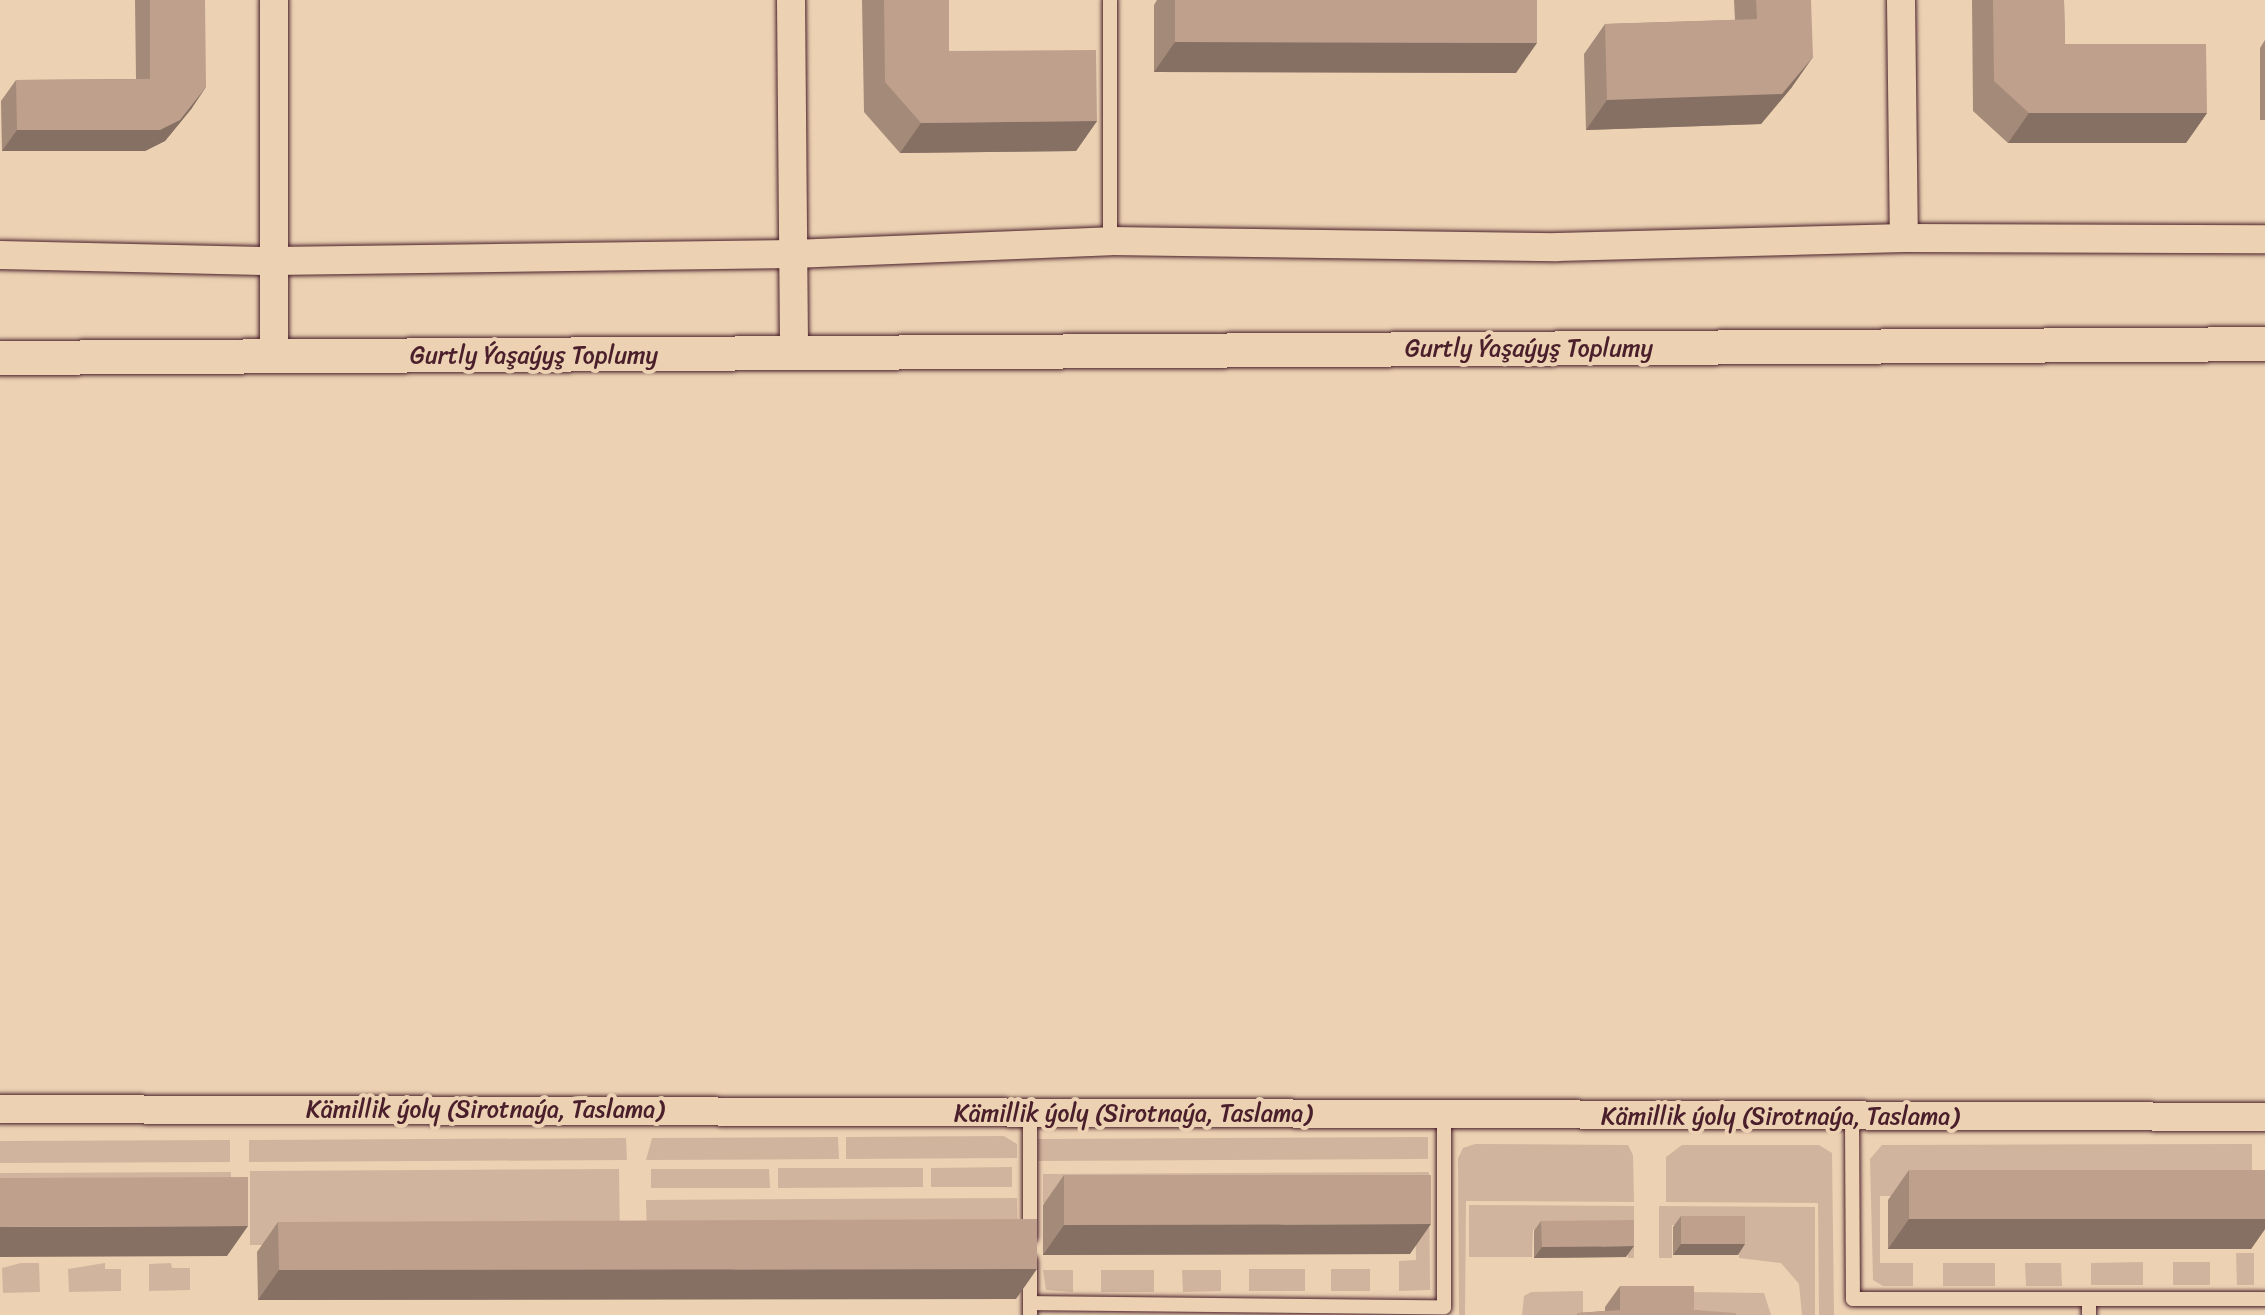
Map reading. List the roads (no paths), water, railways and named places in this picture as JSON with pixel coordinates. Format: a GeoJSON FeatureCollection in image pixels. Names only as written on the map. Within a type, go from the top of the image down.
{"type":"FeatureCollection","features":[{"type":"Feature","properties":{"kind":"street"},"geometry":{"type":"LineString","coordinates":[[274,0],[274,357]]}},
{"type":"Feature","properties":{"kind":"street"},"geometry":{"type":"LineString","coordinates":[[791,0],[794,354]]}},
{"type":"Feature","properties":{"kind":"street"},"geometry":{"type":"LineString","coordinates":[[1901,0],[1904,238]]}},
{"type":"Feature","properties":{"kind":"street"},"geometry":{"type":"LineString","coordinates":[[0,255],[274,261],[793,254],[1110,241],[1557,247],[1904,238],[2265,239]]}},
{"type":"Feature","properties":{"kind":"street","name":"Gurtly Ýaşaýyş Toplumy"},"geometry":{"type":"LineString","coordinates":[[0,358],[2265,344]]}},
{"type":"Feature","properties":{"kind":"street","name":"Kämillik ýoly (Sirotnaýa, Taslama)"},"geometry":{"type":"LineString","coordinates":[[0,1109],[1852,1118],[2265,1117]]}},
{"type":"Feature","properties":{"kind":"lane"},"geometry":{"type":"LineString","coordinates":[[1110,0],[1110,241]]}},
{"type":"Feature","properties":{"kind":"lane"},"geometry":{"type":"LineString","coordinates":[[1030,1113],[1030,1309],[1444,1307],[1444,1116]]}},
{"type":"Feature","properties":{"kind":"lane"},"geometry":{"type":"LineString","coordinates":[[1852,1118],[1853,1299],[2265,1299]]}},
{"type":"Feature","properties":{"kind":"lane"},"geometry":{"type":"LineString","coordinates":[[2089,1299],[2089,1315]]}},
{"type":"Feature","properties":{"kind":"lane"},"geometry":{"type":"LineString","coordinates":[[2264,1315],[2265,1308]]}}]}
